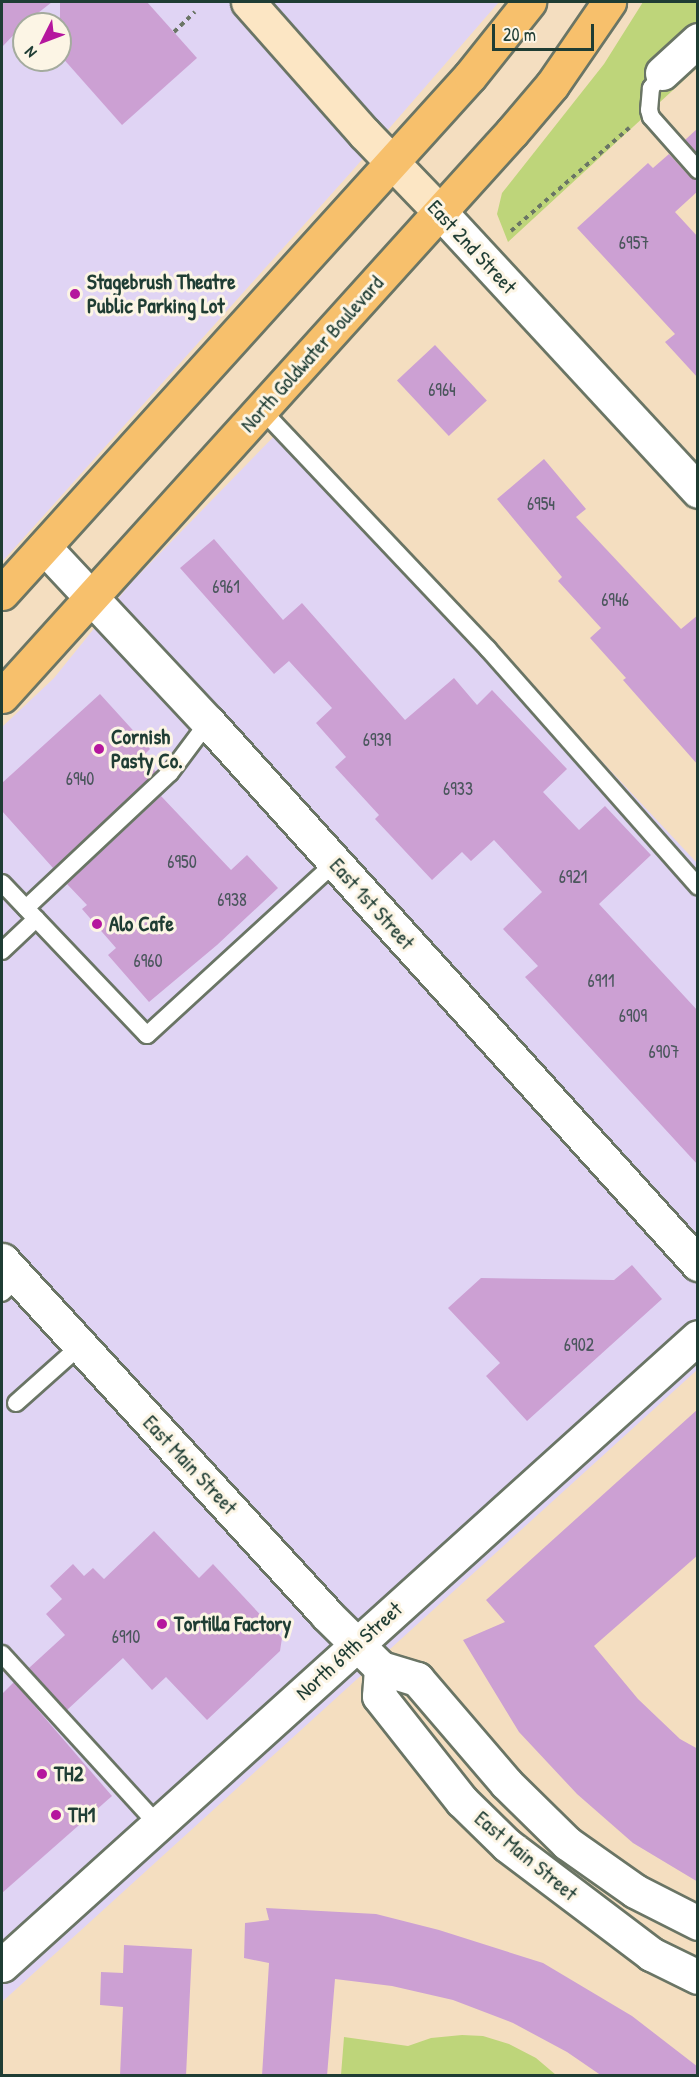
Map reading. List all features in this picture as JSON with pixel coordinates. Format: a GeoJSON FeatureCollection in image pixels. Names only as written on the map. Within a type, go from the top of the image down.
{"type":"FeatureCollection","features":[{"type":"Feature","properties":{"kind":"main road"},"geometry":{"type":"LineString","coordinates":[[2,593],[470,76],[529,2]]}},
{"type":"Feature","properties":{"kind":"main road","name":"North Goldwater Boulevard"},"geometry":{"type":"LineString","coordinates":[[2,696],[552,85],[609,2]]}},
{"type":"Feature","properties":{"kind":"street","name":"East 2nd Street"},"geometry":{"type":"LineString","coordinates":[[248,2],[698,491]]}},
{"type":"Feature","properties":{"kind":"street"},"geometry":{"type":"LineString","coordinates":[[662,73],[698,40]]}},
{"type":"Feature","properties":{"kind":"street","name":"East 1st Street"},"geometry":{"type":"LineString","coordinates":[[44,547],[208,722],[698,1264]]}},
{"type":"Feature","properties":{"kind":"street","name":"East Main Street"},"geometry":{"type":"LineString","coordinates":[[7,1277],[80,1346],[318,1605],[381,1668],[417,1679],[506,1783],[567,1843],[634,1891],[698,1923]]}},
{"type":"Feature","properties":{"kind":"street","name":"North 69th Street"},"geometry":{"type":"LineString","coordinates":[[2,1965],[356,1643],[698,1337]]}},
{"type":"Feature","properties":{"kind":"street","name":"East Main Street"},"geometry":{"type":"LineString","coordinates":[[381,1668],[379,1696],[462,1802],[507,1845],[651,1954],[698,1977]]}},
{"type":"Feature","properties":{"kind":"lane"},"geometry":{"type":"LineString","coordinates":[[662,73],[651,88],[649,110],[651,117],[698,170]]}},
{"type":"Feature","properties":{"kind":"lane"},"geometry":{"type":"LineString","coordinates":[[261,409],[488,649],[698,886]]}},
{"type":"Feature","properties":{"kind":"lane"},"geometry":{"type":"LineString","coordinates":[[4,943],[170,773],[208,722]]}},
{"type":"Feature","properties":{"kind":"lane"},"geometry":{"type":"LineString","coordinates":[[2,883],[147,1035],[335,863]]}},
{"type":"Feature","properties":{"kind":"lane"},"geometry":{"type":"LineString","coordinates":[[16,1403],[80,1346]]}},
{"type":"Feature","properties":{"kind":"lane"},"geometry":{"type":"LineString","coordinates":[[2,1654],[157,1824]]}},
{"type":"Feature","properties":{"kind":"path"},"geometry":{"type":"LineString","coordinates":[[174,32],[195,12]]}},
{"type":"Feature","properties":{"kind":"path"},"geometry":{"type":"LineString","coordinates":[[511,231],[649,110]]}},
{"type":"Feature","properties":{"kind":"shaded area"},"geometry":{"type":"Polygon","coordinates":[[[2,2],[499,2],[353,170],[2,562],[2,2]]]}},
{"type":"Feature","properties":{"kind":"shaded area"},"geometry":{"type":"Polygon","coordinates":[[[286,424],[697,863],[697,1370],[2,2002],[2,727],[54,678],[130,584],[286,424]]]}},
{"type":"Feature","properties":{"kind":"green space"},"geometry":{"type":"Polygon","coordinates":[[[643,2],[697,2],[697,68],[508,242],[497,214],[502,193],[604,64],[643,2]]]}},
{"type":"Feature","properties":{"kind":"green space"},"geometry":{"type":"Polygon","coordinates":[[[462,2035],[483,2036],[509,2044],[536,2058],[556,2075],[341,2075],[344,2037],[408,2046],[431,2038],[462,2035]]]}},
{"type":"Feature","properties":{"kind":"building"},"geometry":{"type":"Polygon","coordinates":[[[2,2],[52,2],[39,12],[12,12],[12,37],[2,47],[2,2]]]}},
{"type":"Feature","properties":{"kind":"building"},"geometry":{"type":"Polygon","coordinates":[[[60,2],[147,2],[197,58],[122,125],[72,69],[72,12],[60,12],[60,2]]]}},
{"type":"Feature","properties":{"kind":"building"},"geometry":{"type":"Polygon","coordinates":[[[698,128],[698,154],[685,140],[698,128]]]}},
{"type":"Feature","properties":{"kind":"building"},"geometry":{"type":"Polygon","coordinates":[[[669,154],[690,177],[698,180],[698,191],[675,212],[698,237],[698,378],[665,342],[675,334],[577,228],[648,163],[653,168],[669,154]]]}},
{"type":"Feature","properties":{"kind":"building"},"geometry":{"type":"Polygon","coordinates":[[[435,345],[487,401],[449,436],[397,380],[435,345]]]}},
{"type":"Feature","properties":{"kind":"building"},"geometry":{"type":"Polygon","coordinates":[[[544,459],[586,509],[576,517],[681,629],[698,615],[698,765],[623,680],[626,678],[590,638],[601,628],[558,581],[562,577],[497,499],[544,459]]]}},
{"type":"Feature","properties":{"kind":"building"},"geometry":{"type":"Polygon","coordinates":[[[214,539],[283,620],[302,603],[405,720],[454,678],[477,705],[492,690],[567,769],[543,792],[579,830],[605,806],[651,855],[599,904],[698,1011],[698,1165],[525,977],[538,966],[503,929],[542,892],[494,840],[471,861],[462,852],[432,880],[375,819],[379,815],[335,767],[346,757],[316,723],[332,708],[289,661],[274,674],[180,568],[214,539]]]}},
{"type":"Feature","properties":{"kind":"building"},"geometry":{"type":"Polygon","coordinates":[[[100,694],[150,749],[142,757],[156,772],[53,868],[2,811],[2,783],[100,694]]]}},
{"type":"Feature","properties":{"kind":"building"},"geometry":{"type":"Polygon","coordinates":[[[161,796],[231,870],[247,855],[278,888],[217,945],[149,1002],[108,955],[116,948],[82,909],[87,905],[67,884],[161,796]]]}},
{"type":"Feature","properties":{"kind":"building"},"geometry":{"type":"Polygon","coordinates":[[[632,1265],[662,1299],[527,1421],[486,1376],[500,1363],[448,1308],[481,1278],[614,1280],[632,1265]]]}},
{"type":"Feature","properties":{"kind":"building"},"geometry":{"type":"Polygon","coordinates":[[[698,1409],[698,1555],[594,1646],[638,1699],[680,1739],[698,1749],[698,1882],[633,1843],[577,1794],[519,1732],[463,1640],[505,1622],[486,1600],[698,1409]]]}},
{"type":"Feature","properties":{"kind":"building","name":"Tortilla Factory"},"geometry":{"type":"Polygon","coordinates":[[[154,1531],[199,1578],[213,1564],[282,1638],[280,1651],[207,1720],[166,1677],[152,1690],[123,1658],[67,1710],[29,1668],[65,1635],[46,1614],[62,1599],[50,1586],[73,1564],[84,1576],[93,1568],[104,1579],[154,1531]]]}},
{"type":"Feature","properties":{"kind":"building"},"geometry":{"type":"Polygon","coordinates":[[[14,1682],[112,1796],[2,1893],[2,1694],[14,1682]]]}},
{"type":"Feature","properties":{"kind":"building"},"geometry":{"type":"Polygon","coordinates":[[[266,1908],[376,1914],[439,1930],[543,1963],[632,2016],[698,2067],[698,2076],[602,2076],[567,2052],[513,2023],[453,2000],[392,1986],[335,1979],[327,2076],[262,2076],[269,1963],[244,1958],[245,1923],[269,1920],[266,1908]]]}},
{"type":"Feature","properties":{"kind":"building"},"geometry":{"type":"Polygon","coordinates":[[[124,1945],[192,1949],[186,2076],[120,2076],[123,2007],[100,2005],[101,1972],[123,1973],[124,1945]]]}},
{"type":"Feature","properties":{"kind":"place","name":"Stagebrush Theatre Public Parking Lot"},"geometry":{"type":"Point","coordinates":[75,294]}},
{"type":"Feature","properties":{"kind":"place","name":"Cornish Pasty Co."},"geometry":{"type":"Point","coordinates":[99,749]}},
{"type":"Feature","properties":{"kind":"place","name":"Alo Cafe"},"geometry":{"type":"Point","coordinates":[97,924]}},
{"type":"Feature","properties":{"kind":"place","name":"Tortilla Factory"},"geometry":{"type":"Point","coordinates":[162,1624]}},
{"type":"Feature","properties":{"kind":"place","name":"TH2"},"geometry":{"type":"Point","coordinates":[42,1774]}},
{"type":"Feature","properties":{"kind":"place","name":"TH1"},"geometry":{"type":"Point","coordinates":[56,1815]}}]}
